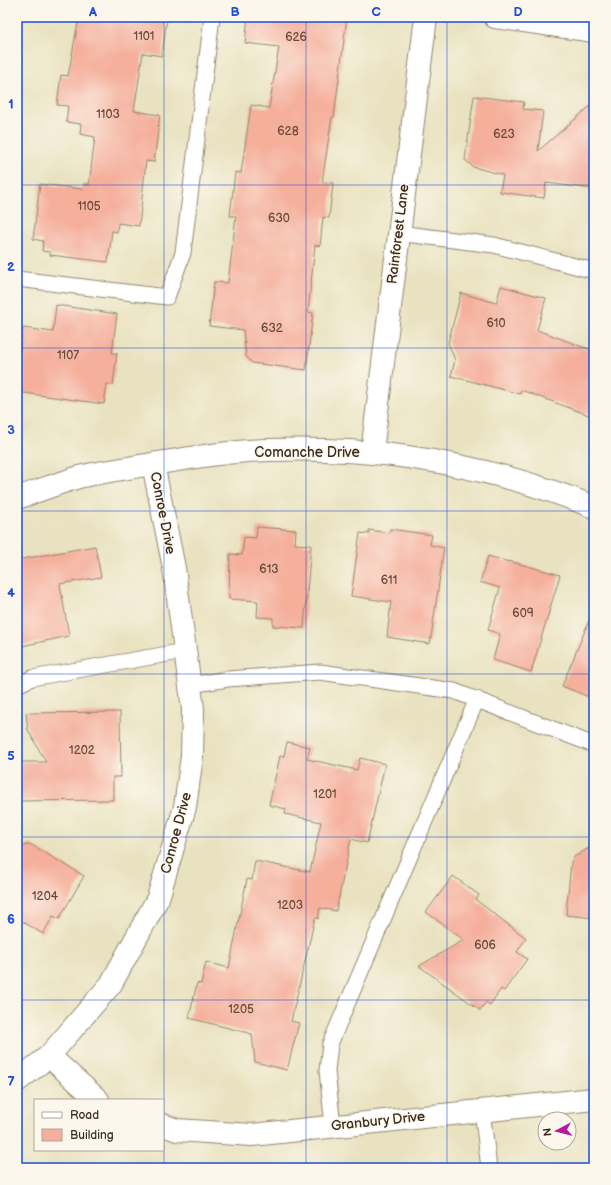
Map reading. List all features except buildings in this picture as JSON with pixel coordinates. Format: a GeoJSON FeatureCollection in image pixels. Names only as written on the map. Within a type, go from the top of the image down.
{"type":"FeatureCollection","features":[{"type":"Feature","properties":{"kind":"street","name":"Rainforest Lane"},"geometry":{"type":"LineString","coordinates":[[372,452],[426,17]]}},
{"type":"Feature","properties":{"kind":"street"},"geometry":{"type":"LineString","coordinates":[[495,17],[594,31]]}},
{"type":"Feature","properties":{"kind":"street","name":"Comanche Drive"},"geometry":{"type":"LineString","coordinates":[[17,498],[84,476],[186,458],[268,450],[372,452],[428,459],[489,472],[555,491],[594,507]]}},
{"type":"Feature","properties":{"kind":"street","name":"Conroe Drive"},"geometry":{"type":"LineString","coordinates":[[17,1081],[49,1056],[111,984],[158,898],[186,800],[192,756],[193,709],[174,568],[153,464]]}},
{"type":"Feature","properties":{"kind":"street"},"geometry":{"type":"LineString","coordinates":[[49,1056],[97,1099]]}},
{"type":"Feature","properties":{"kind":"street","name":"Granbury Drive"},"geometry":{"type":"LineString","coordinates":[[164,1125],[178,1130],[252,1136],[333,1126],[594,1099]]}},
{"type":"Feature","properties":{"kind":"lane"},"geometry":{"type":"LineString","coordinates":[[17,279],[167,297],[183,253],[212,17]]}},
{"type":"Feature","properties":{"kind":"lane"},"geometry":{"type":"LineString","coordinates":[[398,233],[494,245],[594,271]]}},
{"type":"Feature","properties":{"kind":"lane"},"geometry":{"type":"LineString","coordinates":[[17,684],[32,678],[185,651]]}},
{"type":"Feature","properties":{"kind":"lane"},"geometry":{"type":"LineString","coordinates":[[190,684],[228,679],[320,672],[454,691],[594,746]]}},
{"type":"Feature","properties":{"kind":"lane"},"geometry":{"type":"LineString","coordinates":[[333,1126],[327,1071],[330,1044],[477,699]]}},
{"type":"Feature","properties":{"kind":"lane"},"geometry":{"type":"LineString","coordinates":[[482,1110],[489,1168]]}}]}
